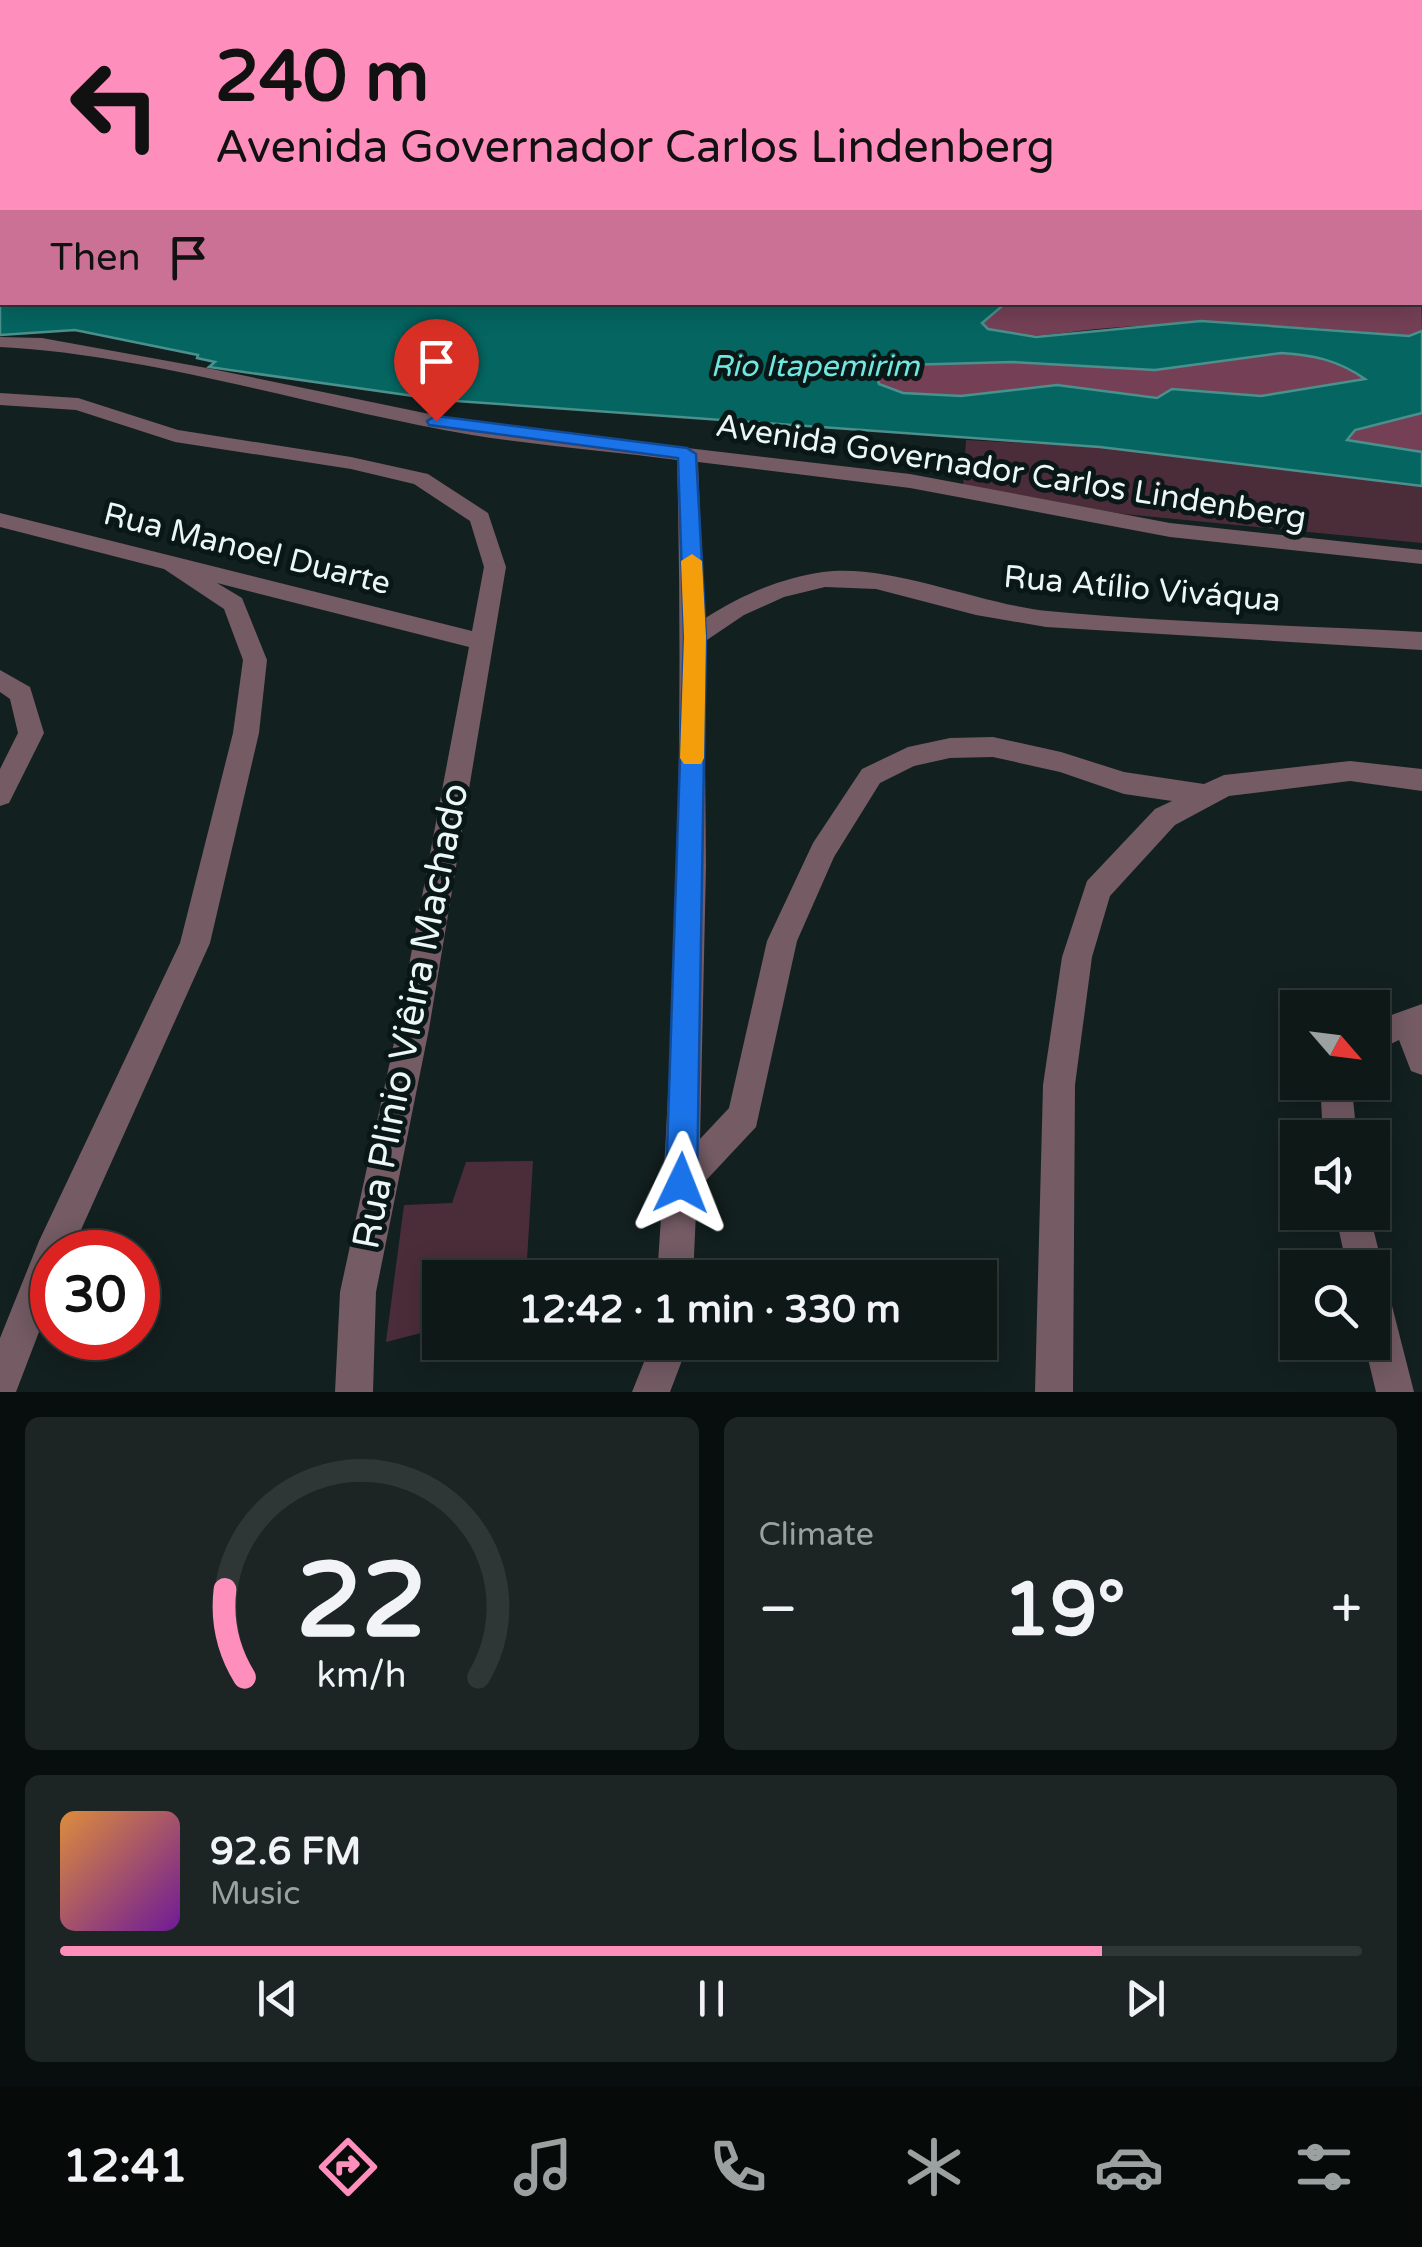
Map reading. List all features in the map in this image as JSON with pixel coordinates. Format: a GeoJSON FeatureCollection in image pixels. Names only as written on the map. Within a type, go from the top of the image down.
{"type":"FeatureCollection","features":[{"type":"Feature","properties":{"kind":"street","name":"Avenida Governador Carlos Lindenberg"},"geometry":{"type":"LineString","coordinates":[[0,342],[42,344],[473,429],[910,481],[1170,530],[1422,557]]}},
{"type":"Feature","properties":{"kind":"street","name":"Rua Plinio Viêira Machado"},"geometry":{"type":"LineString","coordinates":[[0,400],[78,404],[174,436],[351,463],[422,479],[480,518],[495,567],[413,1029],[358,1292],[354,1392]]}},
{"type":"Feature","properties":{"kind":"street"},"geometry":{"type":"LineString","coordinates":[[676,1260],[695,637],[687,454]]}},
{"type":"Feature","properties":{"kind":"street","name":"Rua Manoel Duarte"},"geometry":{"type":"LineString","coordinates":[[4,524],[479,641]]}},
{"type":"Feature","properties":{"kind":"street"},"geometry":{"type":"LineString","coordinates":[[64,1230],[195,944],[246,734],[255,660],[234,604],[173,565]]}},
{"type":"Feature","properties":{"kind":"street","name":"Rua Atílio Viváqua"},"geometry":{"type":"LineString","coordinates":[[695,637],[736,608],[777,591],[824,579],[876,581],[1046,620],[1422,641]]}},
{"type":"Feature","properties":{"kind":"street"},"geometry":{"type":"LineString","coordinates":[[0,680],[21,694],[31,734],[0,795]]}},
{"type":"Feature","properties":{"kind":"street"},"geometry":{"type":"LineString","coordinates":[[681,1183],[744,1116],[782,942],[823,851],[871,776],[908,757],[950,748],[993,746],[1124,782],[1208,794]]}},
{"type":"Feature","properties":{"kind":"street"},"geometry":{"type":"LineString","coordinates":[[1054,1392],[1059,1086],[1077,956],[1097,890],[1165,817],[1224,786],[1350,771],[1422,780]]}},
{"type":"Feature","properties":{"kind":"street"},"geometry":{"type":"LineString","coordinates":[[1390,1030],[1415,1019],[1422,1060]]}},
{"type":"Feature","properties":{"kind":"street"},"geometry":{"type":"LineString","coordinates":[[0,1384],[30,1310]]}},
{"type":"Feature","properties":{"kind":"street"},"geometry":{"type":"LineString","coordinates":[[650,1392],[663,1360]]}},
{"type":"Feature","properties":{"kind":"street"},"geometry":{"type":"LineString","coordinates":[[1387,1360],[1394,1392]]}},
{"type":"Feature","properties":{"kind":"shaded area"},"geometry":{"type":"Polygon","coordinates":[[[1003,305],[1422,305],[1422,331],[1409,336],[1203,324],[1015,336],[982,323],[1003,305]]]}},
{"type":"Feature","properties":{"kind":"shaded area"},"geometry":{"type":"Polygon","coordinates":[[[1281,353],[1325,360],[1366,379],[1261,396],[1202,391],[1157,398],[1057,385],[961,396],[903,393],[879,384],[877,377],[902,365],[1196,365],[1281,353]]]}},
{"type":"Feature","properties":{"kind":"shaded area"},"geometry":{"type":"Polygon","coordinates":[[[1422,413],[1422,452],[1346,441],[1355,430],[1422,413]]]}},
{"type":"Feature","properties":{"kind":"shaded area"},"geometry":{"type":"Polygon","coordinates":[[[966,440],[1100,447],[1422,486],[1422,543],[1124,514],[963,488],[966,440]]]}},
{"type":"Feature","properties":{"kind":"shaded area"},"geometry":{"type":"Polygon","coordinates":[[[533,1161],[527,1260],[422,1260],[421,1333],[386,1342],[404,1205],[452,1203],[466,1162],[533,1161]]]}},
{"type":"Feature","properties":{"kind":"water","name":"Rio Itapemirim"},"geometry":{"type":"Polygon","coordinates":[[[0,305],[1003,305],[982,323],[988,329],[1036,337],[1201,321],[1409,336],[1422,331],[1422,413],[1355,430],[1347,440],[1422,452],[1422,486],[1100,447],[442,400],[209,367],[215,362],[197,358],[198,355],[75,330],[0,335],[0,305]],[[1281,353],[1155,370],[1013,362],[902,365],[877,377],[879,384],[903,393],[961,396],[1057,385],[1157,398],[1172,389],[1261,396],[1365,379],[1315,357],[1281,353]]]}},
{"type":"Feature","properties":{"kind":"slow traffic"},"geometry":{"type":"LineString","coordinates":[[692,561],[692,758]]}},
{"type":"Feature","properties":{"kind":"route"},"geometry":{"type":"LineString","coordinates":[[436,421],[473,429],[687,454],[695,637],[681,1183]]}}]}
